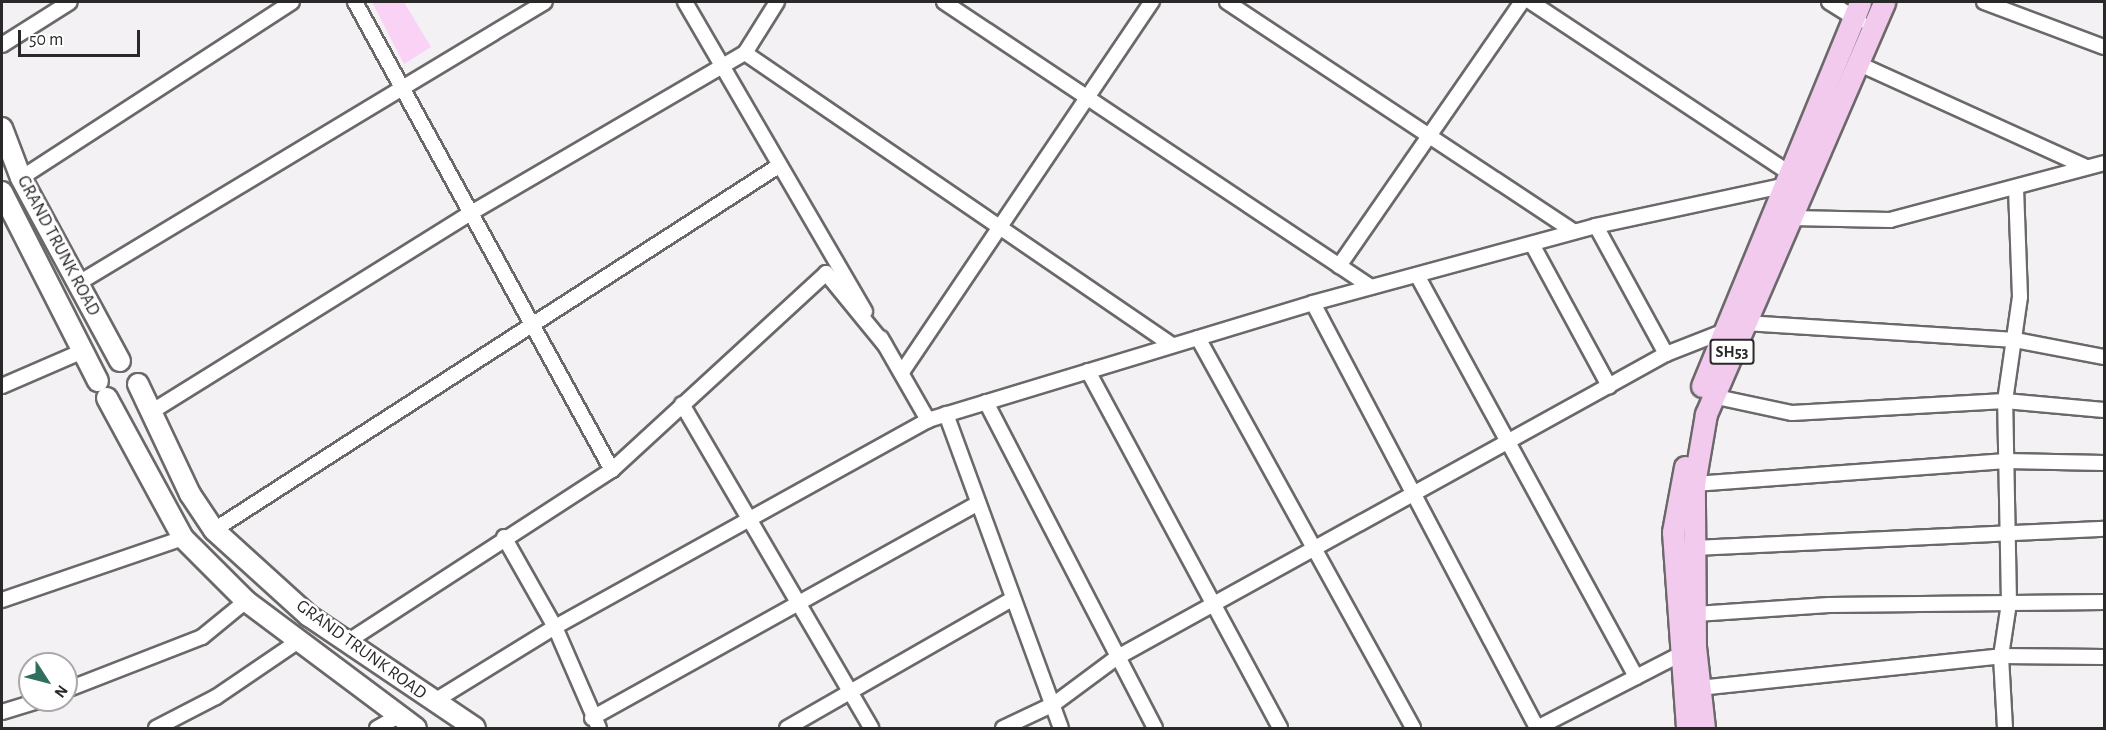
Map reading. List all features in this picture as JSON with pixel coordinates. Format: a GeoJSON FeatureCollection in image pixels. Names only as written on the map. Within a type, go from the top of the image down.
{"type":"FeatureCollection","features":[{"type":"Feature","properties":{"kind":"main road","name":"SH53"},"geometry":{"type":"LineString","coordinates":[[1704,729],[1699,688],[1688,650],[1696,615],[1694,484],[1712,396],[1791,218],[1792,180],[1857,63],[1884,2]]}},
{"type":"Feature","properties":{"kind":"main road","name":"SH53"},"geometry":{"type":"LineString","coordinates":[[1687,729],[1688,650],[1673,532],[1697,398],[1724,331],[1792,180],[1857,9]]}},
{"type":"Feature","properties":{"kind":"main road","name":"GRAND TRUNK ROAD"},"geometry":{"type":"LineString","coordinates":[[2,128],[21,178],[120,361]]}},
{"type":"Feature","properties":{"kind":"main road"},"geometry":{"type":"LineString","coordinates":[[2,192],[103,389],[183,538],[246,602],[300,640],[416,729]]}},
{"type":"Feature","properties":{"kind":"main road"},"geometry":{"type":"LineString","coordinates":[[120,361],[132,366],[138,384],[126,399],[103,389],[103,369],[120,361]]}},
{"type":"Feature","properties":{"kind":"main road","name":"GRAND TRUNK ROAD"},"geometry":{"type":"LineString","coordinates":[[138,384],[190,494],[214,530],[309,616],[475,729]]}},
{"type":"Feature","properties":{"kind":"street"},"geometry":{"type":"LineString","coordinates":[[2,45],[70,2]]}},
{"type":"Feature","properties":{"kind":"street"},"geometry":{"type":"LineString","coordinates":[[21,178],[291,2]]}},
{"type":"Feature","properties":{"kind":"street"},"geometry":{"type":"LineString","coordinates":[[355,2],[612,470]]}},
{"type":"Feature","properties":{"kind":"street"},"geometry":{"type":"LineString","coordinates":[[77,284],[545,2]]}},
{"type":"Feature","properties":{"kind":"street"},"geometry":{"type":"LineString","coordinates":[[685,2],[928,420]]}},
{"type":"Feature","properties":{"kind":"street"},"geometry":{"type":"LineString","coordinates":[[152,412],[471,213],[745,53],[777,2]]}},
{"type":"Feature","properties":{"kind":"street"},"geometry":{"type":"LineString","coordinates":[[944,2],[1371,287]]}},
{"type":"Feature","properties":{"kind":"street"},"geometry":{"type":"LineString","coordinates":[[902,372],[1152,2]]}},
{"type":"Feature","properties":{"kind":"street"},"geometry":{"type":"LineString","coordinates":[[1227,2],[1574,232]]}},
{"type":"Feature","properties":{"kind":"street"},"geometry":{"type":"LineString","coordinates":[[1339,266],[1522,2]]}},
{"type":"Feature","properties":{"kind":"street"},"geometry":{"type":"LineString","coordinates":[[1531,2],[1792,180]]}},
{"type":"Feature","properties":{"kind":"street"},"geometry":{"type":"LineString","coordinates":[[1828,2],[1857,9],[1872,30]]}},
{"type":"Feature","properties":{"kind":"street"},"geometry":{"type":"LineString","coordinates":[[1984,2],[2104,47]]}},
{"type":"Feature","properties":{"kind":"street"},"geometry":{"type":"LineString","coordinates":[[745,53],[1172,345]]}},
{"type":"Feature","properties":{"kind":"street"},"geometry":{"type":"LineString","coordinates":[[1857,63],[2084,166]]}},
{"type":"Feature","properties":{"kind":"street"},"geometry":{"type":"LineString","coordinates":[[1791,218],[1890,220],[2016,187],[2084,166],[2104,163]]}},
{"type":"Feature","properties":{"kind":"street"},"geometry":{"type":"LineString","coordinates":[[214,530],[780,165]]}},
{"type":"Feature","properties":{"kind":"street"},"geometry":{"type":"LineString","coordinates":[[433,702],[555,627],[928,420],[1313,303],[1596,226],[1792,180]]}},
{"type":"Feature","properties":{"kind":"street"},"geometry":{"type":"LineString","coordinates":[[2005,729],[2001,656],[2009,603],[2004,531],[2006,401],[2020,297],[2016,187]]}},
{"type":"Feature","properties":{"kind":"street"},"geometry":{"type":"LineString","coordinates":[[1596,226],[1666,354]]}},
{"type":"Feature","properties":{"kind":"street"},"geometry":{"type":"LineString","coordinates":[[1532,244],[1609,386]]}},
{"type":"Feature","properties":{"kind":"street"},"geometry":{"type":"LineString","coordinates":[[347,642],[504,537],[612,470],[826,273],[885,345]]}},
{"type":"Feature","properties":{"kind":"street"},"geometry":{"type":"LineString","coordinates":[[1417,275],[1636,677]]}},
{"type":"Feature","properties":{"kind":"street"},"geometry":{"type":"LineString","coordinates":[[1313,303],[1410,495],[1537,729],[1688,650]]}},
{"type":"Feature","properties":{"kind":"street"},"geometry":{"type":"LineString","coordinates":[[1003,729],[1054,704],[1116,658],[1666,354],[1745,323],[2015,340],[2104,357]]}},
{"type":"Feature","properties":{"kind":"street"},"geometry":{"type":"LineString","coordinates":[[1198,338],[1318,546],[1413,729]]}},
{"type":"Feature","properties":{"kind":"street"},"geometry":{"type":"LineString","coordinates":[[2,386],[85,350]]}},
{"type":"Feature","properties":{"kind":"street"},"geometry":{"type":"LineString","coordinates":[[1088,371],[1280,729]]}},
{"type":"Feature","properties":{"kind":"street"},"geometry":{"type":"LineString","coordinates":[[1712,396],[1792,413],[2006,401],[2104,411]]}},
{"type":"Feature","properties":{"kind":"street"},"geometry":{"type":"LineString","coordinates":[[986,402],[1116,658],[1155,729]]}},
{"type":"Feature","properties":{"kind":"street"},"geometry":{"type":"LineString","coordinates":[[682,404],[871,729]]}},
{"type":"Feature","properties":{"kind":"street"},"geometry":{"type":"LineString","coordinates":[[946,414],[1012,599],[1054,704],[1061,729]]}},
{"type":"Feature","properties":{"kind":"street"},"geometry":{"type":"LineString","coordinates":[[1694,484],[2006,461],[2104,463]]}},
{"type":"Feature","properties":{"kind":"street"},"geometry":{"type":"LineString","coordinates":[[504,537],[555,627],[596,723],[798,603],[977,504]]}},
{"type":"Feature","properties":{"kind":"street"},"geometry":{"type":"LineString","coordinates":[[1696,548],[2004,531],[2104,529]]}},
{"type":"Feature","properties":{"kind":"street"},"geometry":{"type":"LineString","coordinates":[[2,600],[183,538]]}},
{"type":"Feature","properties":{"kind":"street"},"geometry":{"type":"LineString","coordinates":[[787,729],[1012,599]]}},
{"type":"Feature","properties":{"kind":"street"},"geometry":{"type":"LineString","coordinates":[[78,685],[202,636],[246,602]]}},
{"type":"Feature","properties":{"kind":"street"},"geometry":{"type":"LineString","coordinates":[[1696,615],[1829,604],[2104,602]]}},
{"type":"Feature","properties":{"kind":"street"},"geometry":{"type":"LineString","coordinates":[[156,729],[216,697],[300,640]]}},
{"type":"Feature","properties":{"kind":"street"},"geometry":{"type":"LineString","coordinates":[[1699,688],[2001,656],[2104,657]]}},
{"type":"Feature","properties":{"kind":"street"},"geometry":{"type":"LineString","coordinates":[[2,712],[18,707]]}},
{"type":"Feature","properties":{"kind":"street"},"geometry":{"type":"LineString","coordinates":[[377,729],[399,716]]}},
{"type":"Feature","properties":{"kind":"shaded area"},"geometry":{"type":"Polygon","coordinates":[[[372,2],[404,2],[431,47],[404,64],[372,2]]]}}]}
